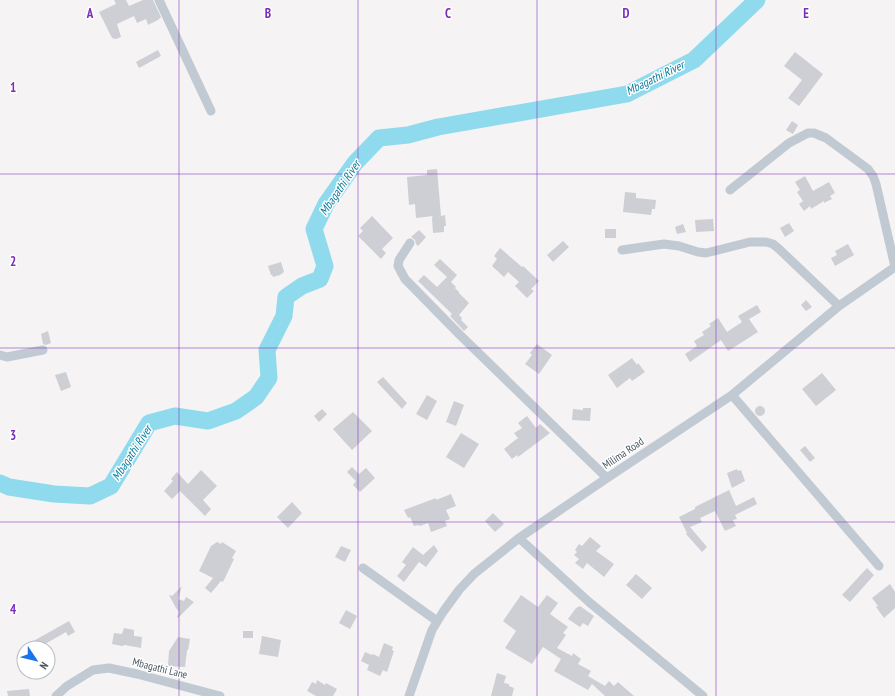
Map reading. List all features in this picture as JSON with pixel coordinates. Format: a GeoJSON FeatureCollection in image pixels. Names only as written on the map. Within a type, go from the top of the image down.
{"type":"FeatureCollection","features":[{"type":"Feature","properties":{"kind":"street"},"geometry":{"type":"LineString","coordinates":[[158,0],[211,112]]}},
{"type":"Feature","properties":{"kind":"street"},"geometry":{"type":"LineString","coordinates":[[730,190],[789,143],[808,133],[814,133],[826,138],[862,164],[873,176],[895,267]]}},
{"type":"Feature","properties":{"kind":"street"},"geometry":{"type":"LineString","coordinates":[[622,250],[664,244],[706,253],[750,242],[766,242],[773,244],[780,249],[839,306]]}},
{"type":"Feature","properties":{"kind":"street"},"geometry":{"type":"LineString","coordinates":[[410,243],[399,260],[398,266],[404,279],[607,478]]}},
{"type":"Feature","properties":{"kind":"street","name":"Milima Road"},"geometry":{"type":"LineString","coordinates":[[409,696],[432,630],[459,590],[474,574],[519,538],[732,395],[839,306],[895,267]]}},
{"type":"Feature","properties":{"kind":"street"},"geometry":{"type":"LineString","coordinates":[[0,355],[7,357],[43,350]]}},
{"type":"Feature","properties":{"kind":"street"},"geometry":{"type":"LineString","coordinates":[[732,395],[879,566]]}},
{"type":"Feature","properties":{"kind":"street"},"geometry":{"type":"LineString","coordinates":[[519,538],[589,602],[703,696]]}},
{"type":"Feature","properties":{"kind":"street"},"geometry":{"type":"LineString","coordinates":[[363,568],[437,621]]}},
{"type":"Feature","properties":{"kind":"street","name":"Mbagathi Lane"},"geometry":{"type":"LineString","coordinates":[[56,696],[67,686],[93,670],[110,668],[220,696]]}},
{"type":"Feature","properties":{"kind":"building"},"geometry":{"type":"Polygon","coordinates":[[[114,0],[126,0],[129,6],[143,0],[153,0],[161,17],[148,25],[146,19],[137,23],[134,16],[117,24],[121,37],[116,39],[112,38],[99,12],[116,4],[114,0]]]}},
{"type":"Feature","properties":{"kind":"building"},"geometry":{"type":"Polygon","coordinates":[[[158,50],[161,56],[139,68],[136,62],[158,50]]]}},
{"type":"Feature","properties":{"kind":"building"},"geometry":{"type":"Polygon","coordinates":[[[795,52],[823,74],[799,106],[788,98],[802,80],[784,66],[795,52]]]}},
{"type":"Feature","properties":{"kind":"building"},"geometry":{"type":"Polygon","coordinates":[[[792,121],[798,125],[793,134],[786,130],[792,121]]]}},
{"type":"Feature","properties":{"kind":"building"},"geometry":{"type":"Polygon","coordinates":[[[437,169],[441,216],[445,215],[446,226],[444,226],[444,232],[433,233],[433,216],[416,218],[415,204],[409,205],[407,177],[427,175],[427,170],[437,169]]]}},
{"type":"Feature","properties":{"kind":"building"},"geometry":{"type":"Polygon","coordinates":[[[805,176],[813,191],[829,182],[835,193],[830,196],[832,199],[824,203],[824,201],[811,209],[810,206],[804,211],[799,204],[803,201],[797,192],[800,190],[795,182],[805,176]]]}},
{"type":"Feature","properties":{"kind":"building"},"geometry":{"type":"Polygon","coordinates":[[[625,192],[636,193],[636,198],[656,200],[655,209],[652,209],[651,215],[623,212],[625,192]]]}},
{"type":"Feature","properties":{"kind":"building"},"geometry":{"type":"Polygon","coordinates":[[[372,216],[393,238],[382,249],[386,253],[381,259],[358,236],[363,231],[360,228],[372,216]]]}},
{"type":"Feature","properties":{"kind":"building"},"geometry":{"type":"Polygon","coordinates":[[[713,219],[714,231],[696,232],[695,220],[713,219]]]}},
{"type":"Feature","properties":{"kind":"building"},"geometry":{"type":"Polygon","coordinates":[[[789,223],[794,231],[785,237],[780,228],[789,223]]]}},
{"type":"Feature","properties":{"kind":"building"},"geometry":{"type":"Polygon","coordinates":[[[683,224],[686,232],[677,234],[675,227],[683,224]]]}},
{"type":"Feature","properties":{"kind":"building"},"geometry":{"type":"Polygon","coordinates":[[[605,229],[616,229],[616,238],[605,238],[605,229]]]}},
{"type":"Feature","properties":{"kind":"building"},"geometry":{"type":"Polygon","coordinates":[[[419,230],[426,237],[418,246],[415,240],[411,237],[419,230]]]}},
{"type":"Feature","properties":{"kind":"building"},"geometry":{"type":"Polygon","coordinates":[[[563,241],[569,247],[553,262],[547,255],[563,241]]]}},
{"type":"Feature","properties":{"kind":"building"},"geometry":{"type":"Polygon","coordinates":[[[848,244],[854,255],[835,266],[831,258],[837,255],[835,251],[848,244]]]}},
{"type":"Feature","properties":{"kind":"building"},"geometry":{"type":"Polygon","coordinates":[[[500,248],[539,281],[531,289],[534,291],[527,298],[515,286],[519,282],[508,272],[504,277],[492,266],[497,259],[494,256],[500,248]]]}},
{"type":"Feature","properties":{"kind":"building"},"geometry":{"type":"Polygon","coordinates":[[[440,259],[457,275],[451,282],[469,303],[459,315],[462,318],[461,320],[468,327],[464,331],[450,316],[452,314],[418,281],[424,275],[437,287],[447,277],[434,265],[440,259]]]}},
{"type":"Feature","properties":{"kind":"building"},"geometry":{"type":"Polygon","coordinates":[[[281,262],[284,272],[273,277],[268,266],[281,262]]]}},
{"type":"Feature","properties":{"kind":"building"},"geometry":{"type":"Polygon","coordinates":[[[806,300],[812,307],[806,311],[801,305],[806,300]]]}},
{"type":"Feature","properties":{"kind":"building"},"geometry":{"type":"Polygon","coordinates":[[[757,305],[761,312],[749,319],[758,332],[728,351],[721,340],[690,362],[685,354],[697,346],[694,341],[704,335],[702,332],[711,326],[709,324],[718,318],[727,332],[742,322],[738,316],[757,305]]]}},
{"type":"Feature","properties":{"kind":"building"},"geometry":{"type":"Polygon","coordinates":[[[48,331],[51,343],[46,345],[43,344],[41,334],[48,331]]]}},
{"type":"Feature","properties":{"kind":"building"},"geometry":{"type":"Polygon","coordinates":[[[537,344],[552,355],[539,374],[525,364],[532,355],[530,353],[537,344]]]}},
{"type":"Feature","properties":{"kind":"building"},"geometry":{"type":"Polygon","coordinates":[[[632,358],[645,372],[632,381],[630,378],[617,388],[608,375],[632,358]]]}},
{"type":"Feature","properties":{"kind":"building"},"geometry":{"type":"Polygon","coordinates":[[[66,372],[71,387],[61,391],[55,375],[66,372]]]}},
{"type":"Feature","properties":{"kind":"building"},"geometry":{"type":"Polygon","coordinates":[[[822,373],[836,390],[816,406],[802,389],[822,373]]]}},
{"type":"Feature","properties":{"kind":"building"},"geometry":{"type":"Polygon","coordinates":[[[383,377],[407,403],[402,409],[377,382],[383,377]]]}},
{"type":"Feature","properties":{"kind":"building"},"geometry":{"type":"Polygon","coordinates":[[[427,395],[437,401],[427,420],[416,414],[427,395]]]}},
{"type":"Feature","properties":{"kind":"building"},"geometry":{"type":"Polygon","coordinates":[[[454,401],[464,405],[456,426],[446,422],[454,401]]]}},
{"type":"Feature","properties":{"kind":"building"},"geometry":{"type":"Polygon","coordinates":[[[760,406],[765,411],[760,416],[755,411],[760,406]]]}},
{"type":"Feature","properties":{"kind":"building"},"geometry":{"type":"Polygon","coordinates":[[[583,408],[591,408],[590,421],[572,420],[573,409],[583,410],[583,408]]]}},
{"type":"Feature","properties":{"kind":"building"},"geometry":{"type":"Polygon","coordinates":[[[322,409],[327,414],[319,422],[314,416],[322,409]]]}},
{"type":"Feature","properties":{"kind":"building"},"geometry":{"type":"Polygon","coordinates":[[[353,412],[372,431],[352,450],[333,429],[353,412]]]}},
{"type":"Feature","properties":{"kind":"building"},"geometry":{"type":"Polygon","coordinates":[[[527,416],[536,428],[540,424],[550,433],[518,457],[517,455],[512,459],[504,449],[518,438],[514,433],[522,428],[518,423],[527,416]]]}},
{"type":"Feature","properties":{"kind":"building"},"geometry":{"type":"Polygon","coordinates":[[[461,433],[479,444],[464,468],[446,457],[461,433]]]}},
{"type":"Feature","properties":{"kind":"building"},"geometry":{"type":"Polygon","coordinates":[[[805,446],[815,458],[810,462],[800,450],[805,446]]]}},
{"type":"Feature","properties":{"kind":"building"},"geometry":{"type":"Polygon","coordinates":[[[352,467],[359,474],[366,468],[375,478],[360,492],[353,485],[356,481],[347,472],[352,467]]]}},
{"type":"Feature","properties":{"kind":"building"},"geometry":{"type":"Polygon","coordinates":[[[737,469],[738,471],[741,470],[745,481],[732,488],[727,473],[737,469]]]}},
{"type":"Feature","properties":{"kind":"building"},"geometry":{"type":"Polygon","coordinates":[[[201,470],[217,486],[203,500],[211,509],[205,516],[180,491],[172,499],[164,491],[173,481],[171,479],[177,472],[188,484],[201,470]]]}},
{"type":"Feature","properties":{"kind":"building"},"geometry":{"type":"Polygon","coordinates":[[[729,490],[736,506],[754,497],[757,504],[735,515],[737,519],[733,520],[736,526],[725,531],[715,511],[700,518],[702,522],[690,527],[707,547],[702,552],[686,534],[687,533],[679,517],[729,490]]]}},
{"type":"Feature","properties":{"kind":"building"},"geometry":{"type":"Polygon","coordinates":[[[451,494],[456,506],[446,510],[450,519],[445,521],[447,526],[431,532],[428,523],[420,526],[414,526],[410,517],[408,518],[404,510],[436,498],[436,500],[451,494]]]}},
{"type":"Feature","properties":{"kind":"building"},"geometry":{"type":"Polygon","coordinates":[[[292,502],[302,513],[288,528],[277,517],[292,502]]]}},
{"type":"Feature","properties":{"kind":"building"},"geometry":{"type":"Polygon","coordinates":[[[493,513],[504,524],[495,532],[485,521],[493,513]]]}},
{"type":"Feature","properties":{"kind":"building"},"geometry":{"type":"Polygon","coordinates":[[[590,537],[601,546],[596,551],[614,564],[604,577],[587,563],[583,569],[575,563],[579,559],[574,555],[577,552],[575,550],[579,544],[582,546],[590,537]]]}},
{"type":"Feature","properties":{"kind":"building"},"geometry":{"type":"Polygon","coordinates":[[[217,542],[221,544],[222,542],[236,551],[232,558],[234,559],[223,582],[221,581],[211,593],[205,588],[213,578],[199,571],[211,546],[217,542]]]}},
{"type":"Feature","properties":{"kind":"building"},"geometry":{"type":"Polygon","coordinates":[[[434,545],[438,551],[426,567],[419,562],[404,582],[397,576],[406,565],[402,562],[413,547],[423,555],[434,545]]]}},
{"type":"Feature","properties":{"kind":"building"},"geometry":{"type":"Polygon","coordinates":[[[341,546],[351,550],[345,562],[335,557],[341,546]]]}},
{"type":"Feature","properties":{"kind":"building"},"geometry":{"type":"Polygon","coordinates":[[[867,568],[874,575],[850,602],[842,595],[867,568]]]}},
{"type":"Feature","properties":{"kind":"building"},"geometry":{"type":"Polygon","coordinates":[[[636,574],[652,588],[642,599],[626,585],[636,574]]]}},
{"type":"Feature","properties":{"kind":"building"},"geometry":{"type":"Polygon","coordinates":[[[890,584],[895,592],[895,608],[884,618],[876,607],[878,606],[872,598],[890,584]]]}},
{"type":"Feature","properties":{"kind":"building"},"geometry":{"type":"Polygon","coordinates":[[[182,586],[178,599],[184,601],[186,597],[194,602],[178,618],[179,612],[169,595],[172,596],[182,586]]]}},
{"type":"Feature","properties":{"kind":"building"},"geometry":{"type":"Polygon","coordinates":[[[521,595],[538,607],[547,595],[558,603],[550,614],[568,627],[563,633],[566,635],[557,648],[572,656],[573,653],[581,659],[578,664],[591,671],[588,676],[605,686],[609,681],[614,686],[618,682],[634,696],[605,696],[592,684],[588,690],[554,671],[561,659],[543,647],[532,664],[505,648],[516,631],[503,621],[521,595]]]}},
{"type":"Feature","properties":{"kind":"building"},"geometry":{"type":"Polygon","coordinates":[[[580,606],[594,616],[588,626],[583,623],[580,627],[568,619],[576,608],[580,606]]]}},
{"type":"Feature","properties":{"kind":"building"},"geometry":{"type":"Polygon","coordinates":[[[346,610],[357,616],[350,629],[339,623],[346,610]]]}},
{"type":"Feature","properties":{"kind":"building"},"geometry":{"type":"Polygon","coordinates":[[[69,621],[75,632],[68,636],[66,632],[52,640],[35,640],[69,621]]]}},
{"type":"Feature","properties":{"kind":"building"},"geometry":{"type":"Polygon","coordinates":[[[124,628],[134,630],[134,636],[142,637],[141,648],[112,644],[114,633],[122,634],[124,628]]]}},
{"type":"Feature","properties":{"kind":"building"},"geometry":{"type":"Polygon","coordinates":[[[243,631],[253,631],[253,638],[243,638],[243,631]]]}},
{"type":"Feature","properties":{"kind":"building"},"geometry":{"type":"Polygon","coordinates":[[[262,636],[281,640],[278,657],[259,654],[262,636]]]}},
{"type":"Feature","properties":{"kind":"building"},"geometry":{"type":"Polygon","coordinates":[[[178,637],[190,639],[185,667],[168,666],[169,651],[178,637]]]}},
{"type":"Feature","properties":{"kind":"building"},"geometry":{"type":"Polygon","coordinates":[[[384,643],[393,647],[392,650],[394,651],[387,672],[383,670],[380,676],[367,670],[369,665],[361,661],[365,652],[379,657],[384,643]]]}},
{"type":"Feature","properties":{"kind":"building"},"geometry":{"type":"Polygon","coordinates":[[[497,673],[506,676],[504,683],[509,684],[509,686],[514,688],[512,696],[491,696],[497,673]]]}},
{"type":"Feature","properties":{"kind":"building"},"geometry":{"type":"Polygon","coordinates":[[[317,680],[325,685],[326,683],[337,689],[333,696],[316,696],[307,691],[312,682],[316,684],[317,680]]]}},
{"type":"Feature","properties":{"kind":"building"},"geometry":{"type":"Polygon","coordinates":[[[29,689],[30,696],[8,696],[7,691],[29,689]]]}},
{"type":"Feature","properties":{"kind":"waterway","name":"Mbagathi River"},"geometry":{"type":"LineString","coordinates":[[0,483],[9,487],[54,494],[90,496],[111,486],[149,423],[175,416],[208,421],[236,411],[256,397],[269,378],[267,350],[284,316],[286,297],[302,286],[320,279],[325,266],[314,229],[326,204],[355,163],[379,138],[408,135],[438,127],[627,94],[694,60],[757,0]]}}]}
